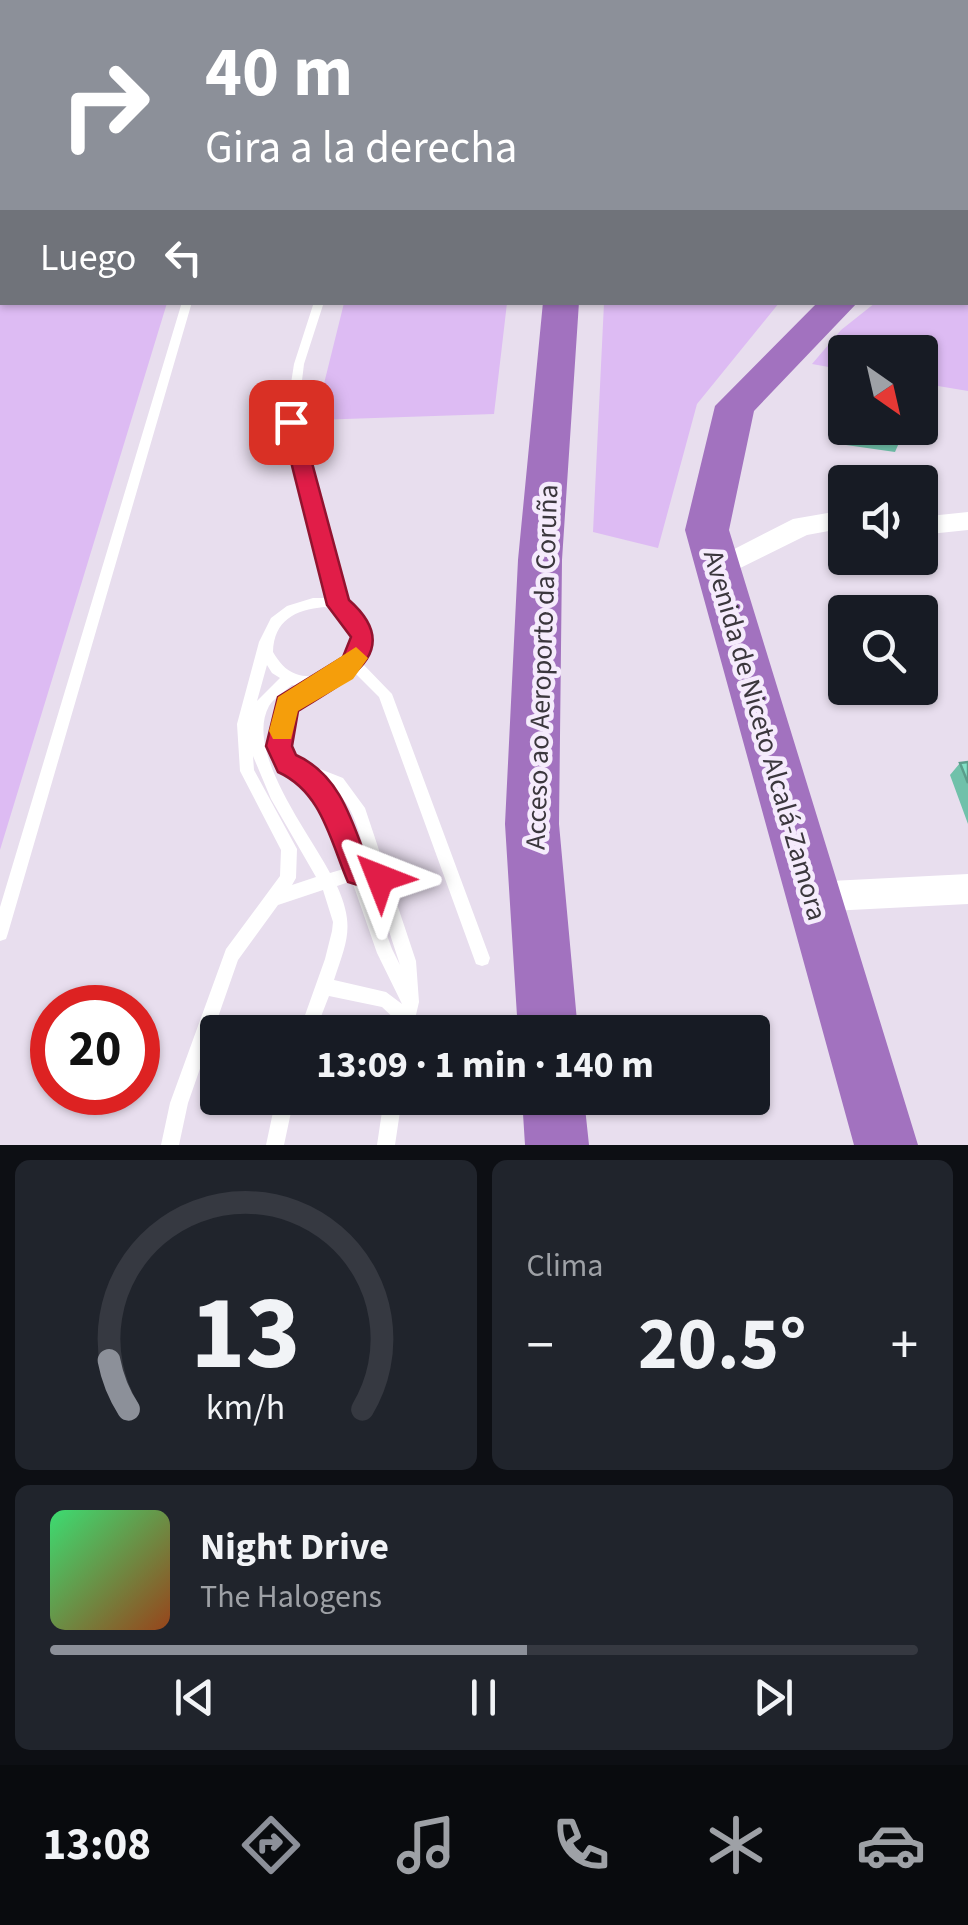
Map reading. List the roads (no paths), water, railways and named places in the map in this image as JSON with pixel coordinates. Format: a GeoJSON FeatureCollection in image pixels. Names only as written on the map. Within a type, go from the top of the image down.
{"type":"FeatureCollection","features":[{"type":"Feature","properties":{"kind":"highway","name":"Acceso ao Aeroporto da Coruña"},"geometry":{"type":"LineString","coordinates":[[547,1015],[532,824],[540,560],[561,305]]}},
{"type":"Feature","properties":{"kind":"highway","name":"Avenida de Niceto Alcalá-Zamora"},"geometry":{"type":"LineString","coordinates":[[837,305],[735,406],[707,530],[886,1145]]}},
{"type":"Feature","properties":{"kind":"highway"},"geometry":{"type":"LineString","coordinates":[[555,1115],[557,1145]]}},
{"type":"Feature","properties":{"kind":"street"},"geometry":{"type":"LineString","coordinates":[[938,524],[968,521]]}},
{"type":"Feature","properties":{"kind":"street"},"geometry":{"type":"LineString","coordinates":[[718,569],[802,526],[828,522]]}},
{"type":"Feature","properties":{"kind":"street"},"geometry":{"type":"LineString","coordinates":[[812,897],[968,888]]}},
{"type":"Feature","properties":{"kind":"lane"},"geometry":{"type":"LineString","coordinates":[[0,933],[187,305]]}},
{"type":"Feature","properties":{"kind":"lane"},"geometry":{"type":"LineString","coordinates":[[318,305],[299,364],[291,422],[339,605],[360,624],[363,637],[353,664],[287,705],[279,746],[287,763],[338,783],[358,808],[408,961],[408,1015]]}},
{"type":"Feature","properties":{"kind":"lane"},"geometry":{"type":"LineString","coordinates":[[170,1145],[178,1103],[232,955],[288,878],[289,850],[247,770],[244,724],[270,628],[292,608],[308,602],[339,605]]}},
{"type":"Feature","properties":{"kind":"lane"},"geometry":{"type":"LineString","coordinates":[[266,642],[270,664],[289,679],[323,681]]}},
{"type":"Feature","properties":{"kind":"lane"},"geometry":{"type":"LineString","coordinates":[[353,664],[384,694],[482,958]]}},
{"type":"Feature","properties":{"kind":"lane"},"geometry":{"type":"LineString","coordinates":[[289,679],[263,699],[253,743],[261,767],[326,882],[342,924],[312,1015]]}},
{"type":"Feature","properties":{"kind":"lane"},"geometry":{"type":"LineString","coordinates":[[305,772],[334,808],[407,1015]]}},
{"type":"Feature","properties":{"kind":"lane"},"geometry":{"type":"LineString","coordinates":[[272,899],[358,872],[380,878]]}},
{"type":"Feature","properties":{"kind":"lane"},"geometry":{"type":"LineString","coordinates":[[322,986],[386,1000],[404,1015]]}},
{"type":"Feature","properties":{"kind":"lane"},"geometry":{"type":"LineString","coordinates":[[276,1145],[282,1115]]}},
{"type":"Feature","properties":{"kind":"lane"},"geometry":{"type":"LineString","coordinates":[[386,1145],[390,1115]]}}]}
